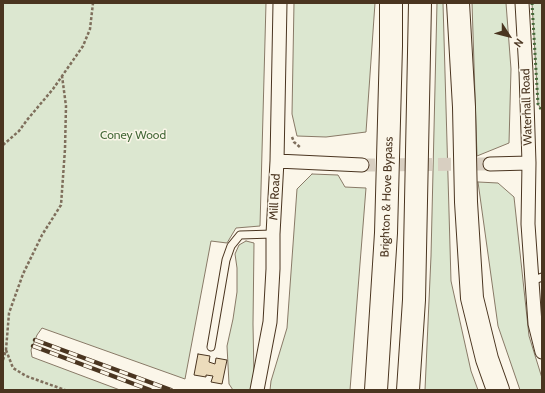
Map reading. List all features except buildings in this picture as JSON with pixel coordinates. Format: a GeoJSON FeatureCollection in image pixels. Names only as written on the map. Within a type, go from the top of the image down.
{"type":"FeatureCollection","features":[{"type":"Feature","properties":{"kind":"highway","name":"Brighton & Hove Bypass"},"geometry":{"type":"LineString","coordinates":[[376,390],[386,233],[391,61],[391,3]]}},
{"type":"Feature","properties":{"kind":"highway"},"geometry":{"type":"LineString","coordinates":[[408,390],[414,300],[420,3]]}},
{"type":"Feature","properties":{"kind":"highway"},"geometry":{"type":"LineString","coordinates":[[458,3],[464,107],[466,202],[472,298],[487,359],[498,390]]}},
{"type":"Feature","properties":{"kind":"street","name":"Mill Road"},"geometry":{"type":"LineString","coordinates":[[257,390],[270,322],[277,161],[280,3]]}},
{"type":"Feature","properties":{"kind":"street","name":"Waterhall Road"},"geometry":{"type":"LineString","coordinates":[[522,3],[529,163],[528,224],[537,279],[535,324],[542,352]]}},
{"type":"Feature","properties":{"kind":"street"},"geometry":{"type":"LineString","coordinates":[[277,161],[362,164]]}},
{"type":"Feature","properties":{"kind":"street"},"geometry":{"type":"LineString","coordinates":[[490,164],[529,163]]}},
{"type":"Feature","properties":{"kind":"lane"},"geometry":{"type":"LineString","coordinates":[[211,347],[226,260],[231,246],[240,236],[273,234]]}},
{"type":"Feature","properties":{"kind":"path"},"geometry":{"type":"LineString","coordinates":[[3,145],[19,131],[53,89],[83,46],[90,29],[93,3]]}},
{"type":"Feature","properties":{"kind":"path"},"geometry":{"type":"LineString","coordinates":[[3,360],[6,350],[9,313],[23,274],[42,235],[61,205],[66,106],[62,76]]}},
{"type":"Feature","properties":{"kind":"path"},"geometry":{"type":"LineString","coordinates":[[289,134],[291,134],[294,142],[303,148]]}},
{"type":"Feature","properties":{"kind":"path"},"geometry":{"type":"LineString","coordinates":[[6,350],[13,368],[26,376],[65,390]]}},
{"type":"Feature","properties":{"kind":"green space","name":"Coney Wood"},"geometry":{"type":"Polygon","coordinates":[[[3,3],[266,3],[260,226],[236,228],[227,243],[211,241],[185,379],[42,328],[37,335],[31,350],[32,357],[120,390],[3,390],[3,3]]]}},
{"type":"Feature","properties":{"kind":"green space"},"geometry":{"type":"Polygon","coordinates":[[[294,3],[375,3],[366,132],[326,137],[297,136],[292,114],[294,3]]]}},
{"type":"Feature","properties":{"kind":"green space"},"geometry":{"type":"Polygon","coordinates":[[[437,3],[443,3],[451,281],[471,371],[478,390],[425,390],[431,256],[437,3]]]}},
{"type":"Feature","properties":{"kind":"green space"},"geometry":{"type":"Polygon","coordinates":[[[472,3],[506,3],[511,69],[509,143],[477,156],[472,3]]]}},
{"type":"Feature","properties":{"kind":"green space"},"geometry":{"type":"Polygon","coordinates":[[[532,3],[542,3],[542,111],[538,104],[532,3]]]}},
{"type":"Feature","properties":{"kind":"green space"},"geometry":{"type":"Polygon","coordinates":[[[312,174],[338,175],[345,187],[366,188],[350,390],[270,390],[271,381],[287,328],[297,189],[312,174]]]}},
{"type":"Feature","properties":{"kind":"green space"},"geometry":{"type":"Polygon","coordinates":[[[478,182],[498,183],[514,197],[529,336],[542,378],[542,390],[520,390],[498,326],[478,182]]]}},
{"type":"Feature","properties":{"kind":"green space"},"geometry":{"type":"Polygon","coordinates":[[[246,241],[254,243],[254,378],[251,390],[233,390],[229,384],[227,346],[237,292],[237,268],[235,254],[239,245],[246,241]]]}},
{"type":"Feature","properties":{"kind":"tunnel"},"geometry":{"type":"LineString","coordinates":[[362,165],[490,164]]}},
{"type":"Feature","properties":{"kind":"railway"},"geometry":{"type":"LineString","coordinates":[[35,340],[171,390]]}},
{"type":"Feature","properties":{"kind":"railway"},"geometry":{"type":"LineString","coordinates":[[33,346],[150,390]]}},
{"type":"Feature","properties":{"kind":"hedge"},"geometry":{"type":"LineString","coordinates":[[532,3],[538,104],[542,111]]}}]}
